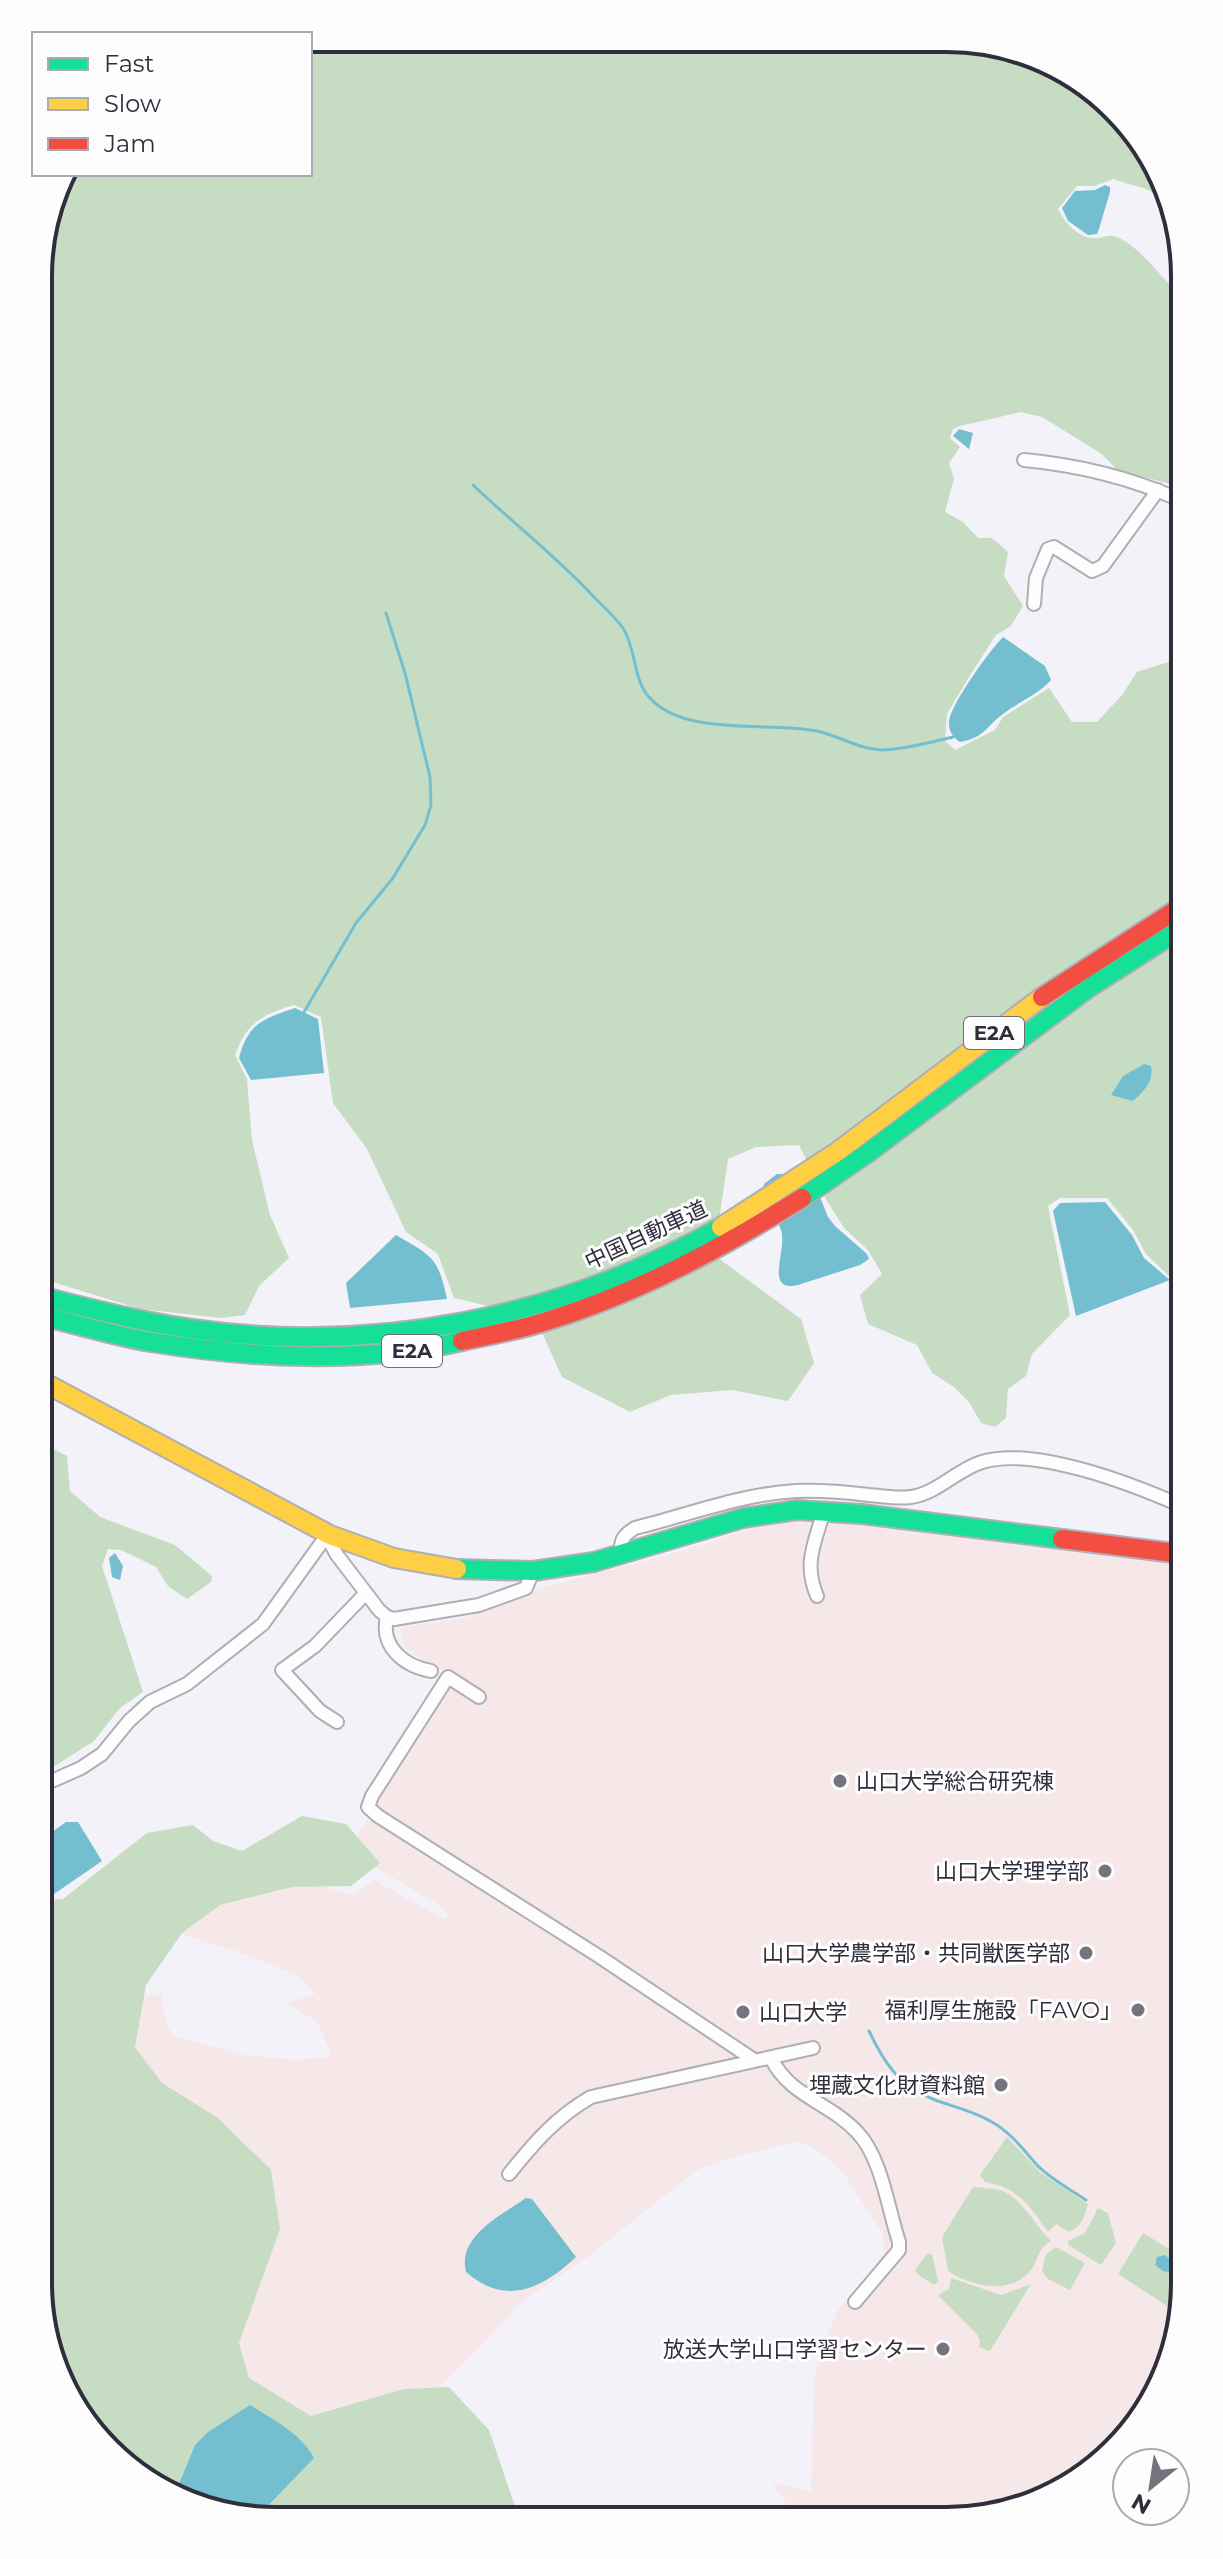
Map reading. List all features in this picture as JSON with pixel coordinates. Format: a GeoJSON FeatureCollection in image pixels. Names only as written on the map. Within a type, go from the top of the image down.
{"type":"FeatureCollection","features":[{"type":"Feature","properties":{"kind":"main road","name":"中国自動車道"},"geometry":{"type":"LineString","coordinates":[[820,1175],[1066,980],[1171,913]]}},
{"type":"Feature","properties":{"kind":"main road","name":"中国自動車道"},"geometry":{"type":"LineString","coordinates":[[52,1318],[125,1338],[232,1354],[291,1357],[405,1352],[492,1336],[573,1315],[685,1268],[1077,995],[1171,935]]}},
{"type":"Feature","properties":{"kind":"main road","name":"中国自動車道"},"geometry":{"type":"LineString","coordinates":[[52,1299],[129,1320],[234,1335],[303,1338],[410,1331],[509,1313],[576,1293],[640,1269],[755,1218]]}},
{"type":"Feature","properties":{"kind":"main road"},"geometry":{"type":"LineString","coordinates":[[52,1387],[329,1537],[419,1564],[477,1571],[533,1571],[621,1556],[743,1518],[797,1510],[824,1510],[1171,1553]]}},
{"type":"Feature","properties":{"kind":"street"},"geometry":{"type":"LineString","coordinates":[[1024,460],[1057,463],[1127,478],[1171,496]]}},
{"type":"Feature","properties":{"kind":"street"},"geometry":{"type":"LineString","coordinates":[[1034,604],[1036,578],[1048,549],[1054,547],[1092,571],[1103,566],[1158,490]]}},
{"type":"Feature","properties":{"kind":"street"},"geometry":{"type":"LineString","coordinates":[[621,1556],[623,1537],[635,1528],[746,1499],[771,1493],[818,1490],[914,1497],[928,1492],[964,1469],[1006,1457],[1033,1460],[1105,1477],[1171,1501]]}},
{"type":"Feature","properties":{"kind":"street"},"geometry":{"type":"LineString","coordinates":[[817,1596],[810,1578],[809,1562],[824,1510]]}},
{"type":"Feature","properties":{"kind":"street"},"geometry":{"type":"LineString","coordinates":[[52,1781],[102,1754],[129,1721],[150,1702],[187,1684],[263,1624],[322,1542],[329,1537],[337,1555],[387,1617],[408,1618],[479,1605],[526,1588],[533,1571]]}},
{"type":"Feature","properties":{"kind":"street"},"geometry":{"type":"LineString","coordinates":[[337,1722],[320,1711],[282,1670],[315,1646],[366,1593]]}},
{"type":"Feature","properties":{"kind":"street"},"geometry":{"type":"LineString","coordinates":[[387,1617],[385,1627],[393,1652],[403,1662],[431,1671]]}},
{"type":"Feature","properties":{"kind":"street"},"geometry":{"type":"LineString","coordinates":[[479,1697],[448,1677],[368,1807],[754,2060]]}},
{"type":"Feature","properties":{"kind":"street"},"geometry":{"type":"LineString","coordinates":[[509,2174],[539,2137],[567,2111],[591,2097],[813,2048]]}},
{"type":"Feature","properties":{"kind":"street"},"geometry":{"type":"LineString","coordinates":[[771,2058],[791,2086],[846,2122],[872,2153],[899,2250],[855,2302]]}},
{"type":"Feature","properties":{"kind":"shaded area","name":"山口大学"},"geometry":{"type":"Polygon","coordinates":[[[807,1520],[845,1521],[1128,1554],[1171,1564],[1171,2298],[1154,2369],[1133,2408],[1095,2451],[1072,2469],[1033,2490],[976,2505],[789,2507],[772,2483],[811,2491],[814,2380],[822,2345],[839,2308],[874,2269],[884,2252],[883,2234],[842,2171],[820,2152],[797,2141],[722,2160],[696,2171],[590,2255],[523,2301],[427,2397],[249,2505],[222,2500],[52,2149],[52,2107],[71,2072],[131,1999],[163,1994],[167,2026],[174,2036],[243,2055],[295,2060],[332,2057],[317,2021],[286,2004],[316,1993],[297,1975],[233,1950],[142,1922],[282,1875],[354,1895],[374,1880],[445,1920],[448,1915],[439,1905],[348,1851],[454,1675],[427,1665],[405,1647],[400,1628],[468,1617],[545,1587],[681,1551],[756,1527],[807,1520]]]}},
{"type":"Feature","properties":{"kind":"green space"},"geometry":{"type":"Polygon","coordinates":[[[312,52],[947,52],[991,56],[1019,64],[1072,90],[1115,128],[1133,151],[1156,196],[1146,189],[1114,179],[1094,186],[1077,186],[1058,209],[1069,224],[1084,236],[1114,236],[1128,243],[1171,286],[1171,484],[1117,470],[1102,454],[1042,417],[1021,412],[953,429],[950,438],[960,447],[949,463],[954,479],[945,512],[963,522],[978,538],[992,538],[1008,552],[1004,576],[1023,606],[1011,626],[996,635],[947,714],[945,741],[955,750],[995,730],[1003,717],[1049,688],[1072,722],[1097,722],[1122,695],[1137,672],[1171,661],[1171,1278],[1146,1254],[1133,1230],[1107,1198],[1060,1198],[1048,1206],[1070,1315],[1032,1354],[1026,1376],[1008,1389],[1006,1418],[995,1427],[981,1423],[969,1402],[954,1387],[932,1373],[917,1345],[868,1324],[860,1295],[882,1274],[868,1250],[844,1228],[799,1145],[756,1147],[728,1159],[714,1255],[801,1319],[814,1363],[788,1401],[732,1390],[671,1395],[630,1412],[562,1377],[535,1317],[454,1298],[438,1254],[406,1232],[367,1149],[333,1103],[321,1017],[294,1005],[257,1021],[245,1035],[235,1055],[247,1079],[252,1140],[270,1215],[289,1258],[259,1286],[245,1315],[222,1318],[140,1309],[52,1282],[52,261],[56,232],[76,176],[312,176],[312,52]]]}},
{"type":"Feature","properties":{"kind":"green space"},"geometry":{"type":"Polygon","coordinates":[[[52,1448],[67,1456],[70,1491],[100,1517],[175,1545],[212,1576],[211,1582],[187,1599],[168,1586],[156,1567],[121,1550],[108,1549],[102,1566],[143,1692],[120,1708],[94,1741],[52,1768],[52,1448]]]}},
{"type":"Feature","properties":{"kind":"green space"},"geometry":{"type":"Polygon","coordinates":[[[302,1816],[346,1824],[380,1863],[351,1886],[292,1887],[220,1905],[182,1933],[146,1985],[135,2047],[162,2083],[218,2118],[271,2170],[280,2229],[239,2343],[249,2378],[311,2416],[404,2389],[449,2387],[489,2430],[515,2507],[261,2507],[218,2499],[190,2490],[140,2461],[98,2419],[69,2369],[54,2312],[52,2283],[52,1900],[63,1899],[147,1833],[193,1825],[213,1841],[242,1851],[302,1816]]]}},
{"type":"Feature","properties":{"kind":"green space"},"geometry":{"type":"Polygon","coordinates":[[[1007,2137],[1041,2173],[1088,2204],[1077,2227],[1069,2232],[1056,2224],[1048,2232],[1022,2199],[1007,2189],[985,2182],[980,2175],[1007,2137]]]}},
{"type":"Feature","properties":{"kind":"green space"},"geometry":{"type":"Polygon","coordinates":[[[973,2187],[997,2189],[1008,2194],[1022,2205],[1051,2241],[1043,2248],[1030,2271],[1012,2284],[978,2284],[948,2271],[942,2237],[973,2187]]]}},
{"type":"Feature","properties":{"kind":"green space"},"geometry":{"type":"Polygon","coordinates":[[[1098,2208],[1108,2213],[1116,2243],[1101,2265],[1068,2245],[1068,2241],[1085,2233],[1098,2208]]]}},
{"type":"Feature","properties":{"kind":"green space"},"geometry":{"type":"Polygon","coordinates":[[[1143,2233],[1171,2250],[1170,2308],[1118,2274],[1143,2233]]]}},
{"type":"Feature","properties":{"kind":"green space"},"geometry":{"type":"Polygon","coordinates":[[[1056,2247],[1085,2263],[1070,2290],[1048,2279],[1042,2271],[1046,2254],[1056,2247]]]}},
{"type":"Feature","properties":{"kind":"green space"},"geometry":{"type":"Polygon","coordinates":[[[927,2254],[932,2254],[938,2282],[934,2285],[915,2270],[927,2254]]]}},
{"type":"Feature","properties":{"kind":"green space"},"geometry":{"type":"Polygon","coordinates":[[[951,2278],[1001,2295],[1031,2284],[990,2351],[979,2347],[980,2340],[976,2333],[938,2295],[949,2289],[951,2278]]]}},
{"type":"Feature","properties":{"kind":"water"},"geometry":{"type":"Polygon","coordinates":[[[1105,185],[1110,187],[1110,192],[1099,229],[1097,234],[1088,235],[1068,221],[1062,208],[1075,191],[1095,190],[1105,185]]]}},
{"type":"Feature","properties":{"kind":"water"},"geometry":{"type":"Polygon","coordinates":[[[959,429],[973,433],[969,449],[953,436],[959,429]]]}},
{"type":"Feature","properties":{"kind":"water"},"geometry":{"type":"Polygon","coordinates":[[[1003,637],[1045,666],[1051,680],[980,734],[960,742],[950,731],[951,713],[989,653],[1003,637]]]}},
{"type":"Feature","properties":{"kind":"water"},"geometry":{"type":"Polygon","coordinates":[[[295,1008],[318,1019],[324,1073],[251,1080],[239,1058],[247,1037],[266,1019],[295,1008]]]}},
{"type":"Feature","properties":{"kind":"water"},"geometry":{"type":"Polygon","coordinates":[[[1144,1064],[1151,1066],[1151,1077],[1133,1101],[1111,1095],[1123,1076],[1144,1064]]]}},
{"type":"Feature","properties":{"kind":"water"},"geometry":{"type":"Polygon","coordinates":[[[777,1174],[794,1174],[820,1197],[835,1226],[869,1259],[860,1265],[798,1285],[788,1286],[782,1282],[779,1276],[781,1230],[762,1195],[764,1184],[777,1174]]]}},
{"type":"Feature","properties":{"kind":"water"},"geometry":{"type":"Polygon","coordinates":[[[1105,1202],[1132,1235],[1144,1258],[1170,1280],[1076,1316],[1053,1211],[1060,1203],[1105,1202]]]}},
{"type":"Feature","properties":{"kind":"water"},"geometry":{"type":"Polygon","coordinates":[[[396,1235],[432,1259],[447,1299],[350,1308],[346,1283],[396,1235]]]}},
{"type":"Feature","properties":{"kind":"water"},"geometry":{"type":"Polygon","coordinates":[[[115,1553],[123,1566],[120,1580],[112,1577],[109,1558],[115,1553]]]}},
{"type":"Feature","properties":{"kind":"water"},"geometry":{"type":"Polygon","coordinates":[[[66,1822],[78,1822],[102,1861],[54,1894],[52,1893],[52,1832],[66,1822]]]}},
{"type":"Feature","properties":{"kind":"water"},"geometry":{"type":"Polygon","coordinates":[[[526,2198],[532,2199],[576,2257],[536,2285],[522,2290],[495,2289],[466,2272],[468,2248],[494,2219],[526,2198]]]}},
{"type":"Feature","properties":{"kind":"water"},"geometry":{"type":"Polygon","coordinates":[[[1165,2255],[1171,2260],[1171,2272],[1155,2265],[1157,2257],[1165,2255]]]}},
{"type":"Feature","properties":{"kind":"water"},"geometry":{"type":"Polygon","coordinates":[[[250,2405],[294,2434],[314,2458],[267,2507],[232,2503],[179,2484],[195,2445],[208,2432],[250,2405]]]}},
{"type":"Feature","properties":{"kind":"waterway"},"geometry":{"type":"LineString","coordinates":[[473,485],[565,568],[623,628],[643,689],[663,709],[704,723],[817,731],[881,750],[953,737]]}},
{"type":"Feature","properties":{"kind":"waterway"},"geometry":{"type":"LineString","coordinates":[[304,1012],[356,923],[393,878],[425,825],[431,805],[430,777],[405,673],[386,613]]}},
{"type":"Feature","properties":{"kind":"waterway"},"geometry":{"type":"LineString","coordinates":[[869,2031],[887,2063],[903,2081],[923,2095],[999,2126],[1042,2169],[1086,2200]]}},
{"type":"Feature","properties":{"kind":"traffic: fast"},"geometry":{"type":"LineString","coordinates":[[802,1198],[869,1152],[1087,989],[1171,935]]}},
{"type":"Feature","properties":{"kind":"traffic: fast"},"geometry":{"type":"LineString","coordinates":[[52,1299],[173,1326],[261,1336],[329,1337],[398,1332],[465,1322],[532,1306],[597,1285],[660,1259],[721,1227]]}},
{"type":"Feature","properties":{"kind":"traffic: fast"},"geometry":{"type":"LineString","coordinates":[[52,1318],[151,1342],[267,1355],[347,1356],[462,1341]]}},
{"type":"Feature","properties":{"kind":"traffic: fast"},"geometry":{"type":"LineString","coordinates":[[457,1569],[533,1571],[594,1562],[743,1518],[797,1510],[862,1514],[1062,1539]]}},
{"type":"Feature","properties":{"kind":"traffic: slow"},"geometry":{"type":"LineString","coordinates":[[721,1227],[837,1152],[1042,997]]}},
{"type":"Feature","properties":{"kind":"traffic: slow"},"geometry":{"type":"LineString","coordinates":[[52,1387],[330,1535],[394,1558],[457,1569]]}},
{"type":"Feature","properties":{"kind":"traffic: jam"},"geometry":{"type":"LineString","coordinates":[[1042,997],[1171,913]]}},
{"type":"Feature","properties":{"kind":"traffic: jam"},"geometry":{"type":"LineString","coordinates":[[462,1341],[536,1324],[614,1297],[710,1252],[802,1198]]}},
{"type":"Feature","properties":{"kind":"traffic: jam"},"geometry":{"type":"LineString","coordinates":[[1062,1539],[1171,1553]]}},
{"type":"Feature","properties":{"kind":"place","name":"山口大学総合研究棟"},"geometry":{"type":"Point","coordinates":[840,1781]}},
{"type":"Feature","properties":{"kind":"place","name":"山口大学理学部"},"geometry":{"type":"Point","coordinates":[1105,1871]}},
{"type":"Feature","properties":{"kind":"place","name":"山口大学農学部・共同獣医学部"},"geometry":{"type":"Point","coordinates":[1086,1953]}},
{"type":"Feature","properties":{"kind":"place","name":"福利厚生施設「FAVO」"},"geometry":{"type":"Point","coordinates":[1138,2010]}},
{"type":"Feature","properties":{"kind":"place","name":"山口大学"},"geometry":{"type":"Point","coordinates":[743,2012]}},
{"type":"Feature","properties":{"kind":"place","name":"埋蔵文化財資料館"},"geometry":{"type":"Point","coordinates":[1001,2085]}},
{"type":"Feature","properties":{"kind":"place","name":"放送大学山口学習センター"},"geometry":{"type":"Point","coordinates":[943,2349]}}]}
